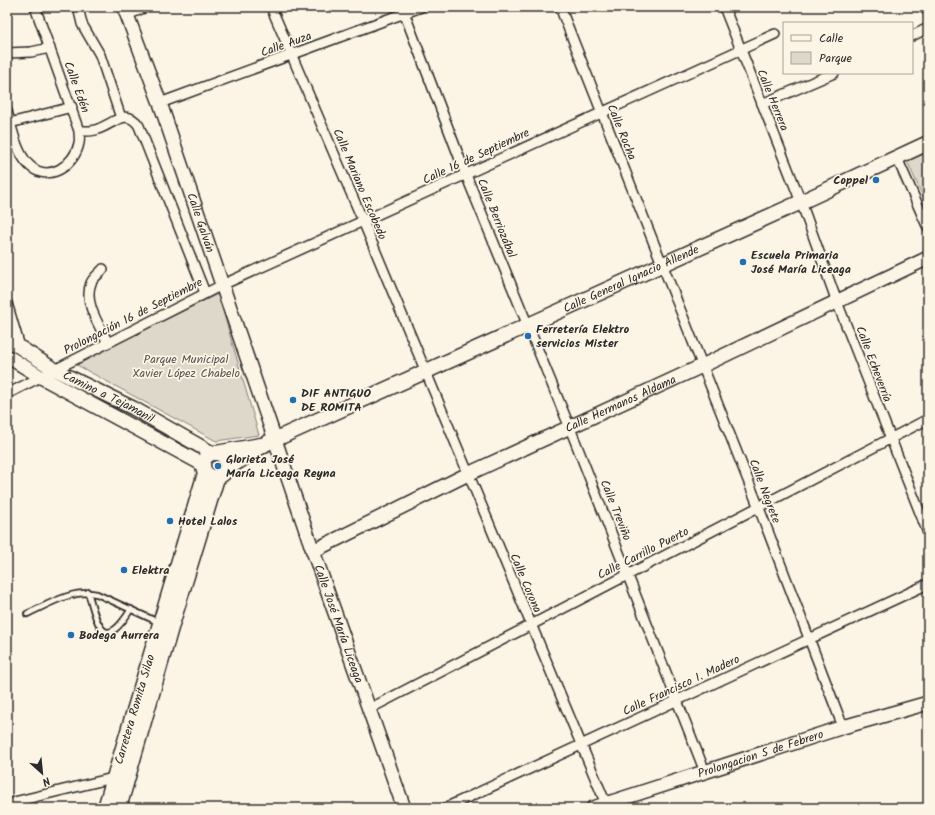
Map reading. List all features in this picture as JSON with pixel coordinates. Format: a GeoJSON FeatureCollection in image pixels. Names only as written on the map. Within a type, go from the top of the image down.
{"type":"FeatureCollection","features":[{"type":"Feature","properties":{"kind":"main road","name":"Calle General Ignacio Allende"},"geometry":{"type":"LineString","coordinates":[[213,471],[272,441],[529,326],[928,143]]}},
{"type":"Feature","properties":{"kind":"main road","name":"Calle General Ignacio Allende"},"geometry":{"type":"LineString","coordinates":[[214,453],[272,441]]}},
{"type":"Feature","properties":{"kind":"main road"},"geometry":{"type":"LineString","coordinates":[[214,453],[224,456],[228,465],[213,471],[204,459],[214,453]]}},
{"type":"Feature","properties":{"kind":"main road","name":"Carretera Romita Silao"},"geometry":{"type":"LineString","coordinates":[[119,808],[122,778],[165,625],[213,471]]}},
{"type":"Feature","properties":{"kind":"main road","name":"Carretera Romita Silao"},"geometry":{"type":"LineString","coordinates":[[106,808],[122,778]]}},
{"type":"Feature","properties":{"kind":"street","name":"Calle Edén"},"geometry":{"type":"LineString","coordinates":[[10,123],[22,155],[29,166],[39,171],[49,173],[60,170],[70,163],[80,142],[79,131],[72,108],[36,7]]}},
{"type":"Feature","properties":{"kind":"street"},"geometry":{"type":"LineString","coordinates":[[78,7],[82,24],[100,55],[121,118]]}},
{"type":"Feature","properties":{"kind":"street"},"geometry":{"type":"LineString","coordinates":[[126,11],[146,7]]}},
{"type":"Feature","properties":{"kind":"street","name":"Calle Mariano Escobedo"},"geometry":{"type":"LineString","coordinates":[[271,7],[425,372]]}},
{"type":"Feature","properties":{"kind":"street","name":"Calle Auza"},"geometry":{"type":"LineString","coordinates":[[160,102],[292,54],[403,10],[421,7]]}},
{"type":"Feature","properties":{"kind":"street","name":"Calle Rocha"},"geometry":{"type":"LineString","coordinates":[[560,7],[662,265]]}},
{"type":"Feature","properties":{"kind":"street","name":"Calle Herrera"},"geometry":{"type":"LineString","coordinates":[[724,7],[801,202]]}},
{"type":"Feature","properties":{"kind":"street"},"geometry":{"type":"LineString","coordinates":[[923,7],[928,11]]}},
{"type":"Feature","properties":{"kind":"street","name":"Calle Berriozábal"},"geometry":{"type":"LineString","coordinates":[[403,10],[466,174],[529,326]]}},
{"type":"Feature","properties":{"kind":"street","name":"Calle Galván"},"geometry":{"type":"LineString","coordinates":[[126,11],[160,102],[222,285],[272,441]]}},
{"type":"Feature","properties":{"kind":"street"},"geometry":{"type":"LineString","coordinates":[[913,36],[928,28]]}},
{"type":"Feature","properties":{"kind":"street","name":"Calle 16 de Septiembre"},"geometry":{"type":"LineString","coordinates":[[222,285],[601,112],[741,51],[775,34]]}},
{"type":"Feature","properties":{"kind":"street"},"geometry":{"type":"LineString","coordinates":[[7,54],[31,52],[50,48]]}},
{"type":"Feature","properties":{"kind":"street"},"geometry":{"type":"LineString","coordinates":[[762,104],[832,74]]}},
{"type":"Feature","properties":{"kind":"street"},"geometry":{"type":"LineString","coordinates":[[7,111],[10,123],[72,108]]}},
{"type":"Feature","properties":{"kind":"street"},"geometry":{"type":"LineString","coordinates":[[79,131],[97,130],[121,118],[131,117],[136,121],[205,294]]}},
{"type":"Feature","properties":{"kind":"street"},"geometry":{"type":"LineString","coordinates":[[897,158],[928,228]]}},
{"type":"Feature","properties":{"kind":"street","name":"Calle Echeverría"},"geometry":{"type":"LineString","coordinates":[[801,202],[837,302],[928,533]]}},
{"type":"Feature","properties":{"kind":"street","name":"Calle Hermanos Aldama"},"geometry":{"type":"LineString","coordinates":[[313,551],[468,474],[570,428],[928,258]]}},
{"type":"Feature","properties":{"kind":"street","name":"Calle Negrete"},"geometry":{"type":"LineString","coordinates":[[662,265],[759,508],[808,640],[843,727]]}},
{"type":"Feature","properties":{"kind":"street"},"geometry":{"type":"LineString","coordinates":[[104,269],[91,282],[88,297],[108,342]]}},
{"type":"Feature","properties":{"kind":"street","name":"Prolongación 16 de Septiembre"},"geometry":{"type":"LineString","coordinates":[[7,394],[222,285]]}},
{"type":"Feature","properties":{"kind":"street"},"geometry":{"type":"LineString","coordinates":[[7,303],[20,347]]}},
{"type":"Feature","properties":{"kind":"street","name":"Calle Treviño"},"geometry":{"type":"LineString","coordinates":[[529,326],[678,700],[705,772]]}},
{"type":"Feature","properties":{"kind":"street","name":"Camino a Tejamanil"},"geometry":{"type":"LineString","coordinates":[[7,338],[55,370],[133,408],[214,453]]}},
{"type":"Feature","properties":{"kind":"street","name":"Camino a Tejamanil"},"geometry":{"type":"LineString","coordinates":[[7,356],[40,377],[213,471]]}},
{"type":"Feature","properties":{"kind":"street","name":"Calle Corona"},"geometry":{"type":"LineString","coordinates":[[425,372],[606,804]]}},
{"type":"Feature","properties":{"kind":"street","name":"Calle Carrillo Puerto"},"geometry":{"type":"LineString","coordinates":[[370,709],[530,624],[759,508],[928,419]]}},
{"type":"Feature","properties":{"kind":"street","name":"Calle José María Liceaga"},"geometry":{"type":"LineString","coordinates":[[272,441],[370,709],[404,808]]}},
{"type":"Feature","properties":{"kind":"street","name":"Calle Francisco I. Madero"},"geometry":{"type":"LineString","coordinates":[[445,808],[928,584]]}},
{"type":"Feature","properties":{"kind":"street","name":"Prolongacion 5 de Febrero"},"geometry":{"type":"LineString","coordinates":[[593,808],[843,727],[928,703]]}},
{"type":"Feature","properties":{"kind":"street"},"geometry":{"type":"LineString","coordinates":[[7,805],[17,805],[122,778]]}},
{"type":"Feature","properties":{"kind":"lane"},"geometry":{"type":"LineString","coordinates":[[27,614],[79,592],[88,592],[97,594],[165,625]]}},
{"type":"Feature","properties":{"kind":"lane"},"geometry":{"type":"LineString","coordinates":[[88,592],[97,622],[100,628],[105,632],[111,632],[118,628],[131,609]]}},
{"type":"Feature","properties":{"kind":"green space"},"geometry":{"type":"Polygon","coordinates":[[[928,152],[928,208],[907,161],[928,152]]]}},
{"type":"Feature","properties":{"kind":"green space","name":"Parque Municipal Xavier López Chabelo"},"geometry":{"type":"Polygon","coordinates":[[[218,294],[259,435],[216,441],[75,364],[218,294]]]}},
{"type":"Feature","properties":{"kind":"place","name":"Coppel"},"geometry":{"type":"Point","coordinates":[876,180]}},
{"type":"Feature","properties":{"kind":"place","name":"Escuela Primaria José María Liceaga"},"geometry":{"type":"Point","coordinates":[743,262]}},
{"type":"Feature","properties":{"kind":"place","name":"Ferretería Elektro servicios Mister"},"geometry":{"type":"Point","coordinates":[528,336]}},
{"type":"Feature","properties":{"kind":"place","name":"DIF ANTIGUO DE ROMITA"},"geometry":{"type":"Point","coordinates":[293,400]}},
{"type":"Feature","properties":{"kind":"place","name":"Glorieta José María Liceaga Reyna"},"geometry":{"type":"Point","coordinates":[218,466]}},
{"type":"Feature","properties":{"kind":"place","name":"Hotel Lalos"},"geometry":{"type":"Point","coordinates":[170,521]}},
{"type":"Feature","properties":{"kind":"place","name":"Elektra"},"geometry":{"type":"Point","coordinates":[124,570]}},
{"type":"Feature","properties":{"kind":"place","name":"Bodega Aurrera"},"geometry":{"type":"Point","coordinates":[71,635]}}]}
